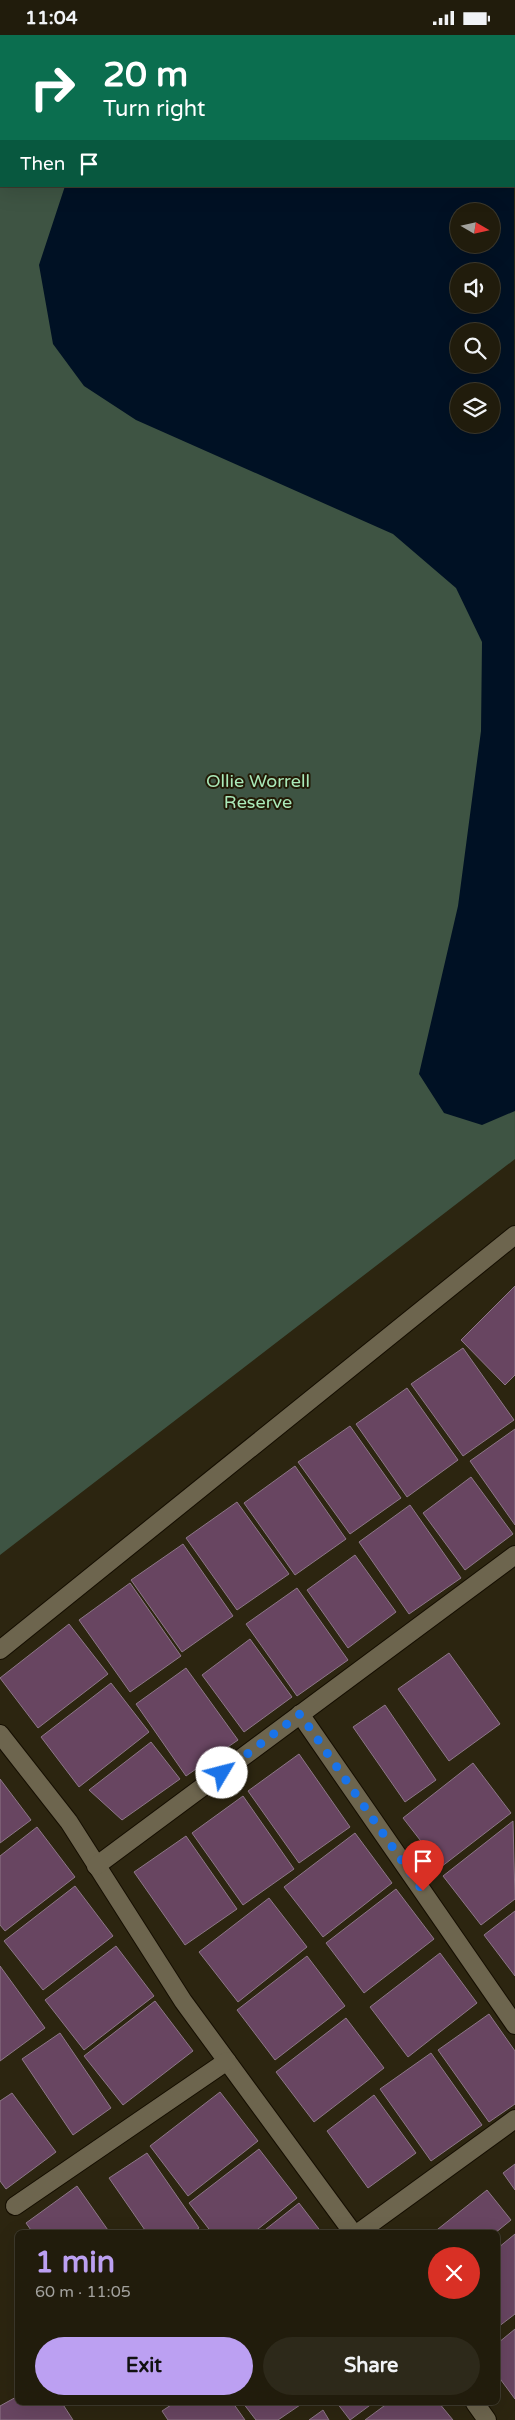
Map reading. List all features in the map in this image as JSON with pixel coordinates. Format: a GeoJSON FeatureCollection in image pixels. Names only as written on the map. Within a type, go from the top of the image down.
{"type":"FeatureCollection","features":[{"type":"Feature","properties":{"kind":"lane"},"geometry":{"type":"LineString","coordinates":[[0,1650],[515,1235]]}},
{"type":"Feature","properties":{"kind":"lane"},"geometry":{"type":"LineString","coordinates":[[96,1866],[515,1555]]}},
{"type":"Feature","properties":{"kind":"lane"},"geometry":{"type":"LineString","coordinates":[[300,1714],[515,2025]]}},
{"type":"Feature","properties":{"kind":"lane"},"geometry":{"type":"LineString","coordinates":[[0,1733],[69,1822],[183,2001],[351,2230]]}},
{"type":"Feature","properties":{"kind":"lane"},"geometry":{"type":"LineString","coordinates":[[15,2207],[227,2061]]}},
{"type":"Feature","properties":{"kind":"lane"},"geometry":{"type":"LineString","coordinates":[[362,2230],[515,2119]]}},
{"type":"Feature","properties":{"kind":"lane"},"geometry":{"type":"LineString","coordinates":[[476,2405],[487,2420]]}},
{"type":"Feature","properties":{"kind":"green space","name":"Ollie Worrell Reserve"},"geometry":{"type":"Polygon","coordinates":[[[0,187],[514,187],[515,1159],[0,1555],[0,187]]]}},
{"type":"Feature","properties":{"kind":"water"},"geometry":{"type":"Polygon","coordinates":[[[65,187],[514,187],[515,1111],[482,1125],[444,1113],[419,1074],[458,906],[481,731],[482,642],[456,588],[393,534],[136,420],[84,386],[53,344],[39,265],[65,187]]]}},
{"type":"Feature","properties":{"kind":"building"},"geometry":{"type":"Polygon","coordinates":[[[515,1286],[515,1375],[505,1385],[461,1340],[515,1286]]]}},
{"type":"Feature","properties":{"kind":"building"},"geometry":{"type":"Polygon","coordinates":[[[463,1348],[514,1420],[463,1456],[411,1384],[463,1348]]]}},
{"type":"Feature","properties":{"kind":"building"},"geometry":{"type":"Polygon","coordinates":[[[407,1388],[458,1460],[407,1497],[356,1424],[407,1388]]]}},
{"type":"Feature","properties":{"kind":"building"},"geometry":{"type":"Polygon","coordinates":[[[350,1426],[401,1498],[350,1534],[298,1462],[350,1426]]]}},
{"type":"Feature","properties":{"kind":"building"},"geometry":{"type":"Polygon","coordinates":[[[515,1429],[515,1525],[470,1461],[515,1429]]]}},
{"type":"Feature","properties":{"kind":"building"},"geometry":{"type":"Polygon","coordinates":[[[295,1466],[346,1539],[295,1575],[244,1503],[295,1466]]]}},
{"type":"Feature","properties":{"kind":"building"},"geometry":{"type":"Polygon","coordinates":[[[471,1477],[513,1534],[465,1570],[423,1513],[471,1477]]]}},
{"type":"Feature","properties":{"kind":"building"},"geometry":{"type":"Polygon","coordinates":[[[237,1502],[289,1574],[237,1610],[186,1538],[237,1502]]]}},
{"type":"Feature","properties":{"kind":"building"},"geometry":{"type":"Polygon","coordinates":[[[410,1505],[461,1578],[409,1614],[359,1542],[410,1505]]]}},
{"type":"Feature","properties":{"kind":"building"},"geometry":{"type":"Polygon","coordinates":[[[183,1544],[233,1616],[182,1652],[131,1580],[183,1544]]]}},
{"type":"Feature","properties":{"kind":"building"},"geometry":{"type":"Polygon","coordinates":[[[355,1555],[396,1612],[348,1648],[307,1590],[355,1555]]]}},
{"type":"Feature","properties":{"kind":"building"},"geometry":{"type":"Polygon","coordinates":[[[130,1583],[181,1656],[130,1692],[79,1620],[130,1583]]]}},
{"type":"Feature","properties":{"kind":"building"},"geometry":{"type":"Polygon","coordinates":[[[297,1588],[348,1660],[297,1696],[246,1624],[297,1588]]]}},
{"type":"Feature","properties":{"kind":"building"},"geometry":{"type":"Polygon","coordinates":[[[69,1624],[108,1674],[38,1728],[0,1678],[69,1624]]]}},
{"type":"Feature","properties":{"kind":"building"},"geometry":{"type":"Polygon","coordinates":[[[250,1639],[292,1697],[244,1732],[202,1675],[250,1639]]]}},
{"type":"Feature","properties":{"kind":"building"},"geometry":{"type":"Polygon","coordinates":[[[449,1653],[500,1724],[449,1761],[398,1689],[449,1653]]]}},
{"type":"Feature","properties":{"kind":"building"},"geometry":{"type":"Polygon","coordinates":[[[186,1668],[238,1740],[186,1776],[136,1704],[186,1668]]]}},
{"type":"Feature","properties":{"kind":"building"},"geometry":{"type":"Polygon","coordinates":[[[111,1683],[149,1732],[79,1787],[41,1737],[111,1683]]]}},
{"type":"Feature","properties":{"kind":"building"},"geometry":{"type":"Polygon","coordinates":[[[385,1705],[436,1780],[405,1802],[353,1727],[385,1705]]]}},
{"type":"Feature","properties":{"kind":"building"},"geometry":{"type":"Polygon","coordinates":[[[151,1742],[180,1779],[122,1820],[89,1790],[151,1742]]]}},
{"type":"Feature","properties":{"kind":"building"},"geometry":{"type":"Polygon","coordinates":[[[299,1754],[350,1827],[299,1863],[248,1791],[299,1754]]]}},
{"type":"Feature","properties":{"kind":"building"},"geometry":{"type":"Polygon","coordinates":[[[473,1763],[511,1813],[441,1867],[403,1818],[473,1763]]]}},
{"type":"Feature","properties":{"kind":"building"},"geometry":{"type":"Polygon","coordinates":[[[0,1779],[31,1820],[0,1843],[0,1779]]]}},
{"type":"Feature","properties":{"kind":"building"},"geometry":{"type":"Polygon","coordinates":[[[243,1796],[294,1869],[243,1905],[192,1833],[243,1796]]]}},
{"type":"Feature","properties":{"kind":"building"},"geometry":{"type":"Polygon","coordinates":[[[513,1821],[515,1899],[481,1925],[443,1876],[513,1821]]]}},
{"type":"Feature","properties":{"kind":"building"},"geometry":{"type":"Polygon","coordinates":[[[37,1827],[75,1877],[5,1931],[0,1925],[0,1856],[37,1827]]]}},
{"type":"Feature","properties":{"kind":"building"},"geometry":{"type":"Polygon","coordinates":[[[355,1833],[392,1883],[323,1937],[284,1887],[355,1833]]]}},
{"type":"Feature","properties":{"kind":"building"},"geometry":{"type":"Polygon","coordinates":[[[186,1836],[237,1909],[185,1945],[134,1872],[186,1836]]]}},
{"type":"Feature","properties":{"kind":"building"},"geometry":{"type":"Polygon","coordinates":[[[75,1886],[113,1936],[43,1990],[4,1941],[75,1886]]]}},
{"type":"Feature","properties":{"kind":"building"},"geometry":{"type":"Polygon","coordinates":[[[396,1889],[434,1939],[364,1993],[326,1943],[396,1889]]]}},
{"type":"Feature","properties":{"kind":"building"},"geometry":{"type":"Polygon","coordinates":[[[269,1898],[307,1947],[238,2002],[199,1952],[269,1898]]]}},
{"type":"Feature","properties":{"kind":"building"},"geometry":{"type":"Polygon","coordinates":[[[515,1911],[515,1976],[484,1935],[515,1911]]]}},
{"type":"Feature","properties":{"kind":"building"},"geometry":{"type":"Polygon","coordinates":[[[116,1946],[154,1996],[84,2050],[45,2000],[116,1946]]]}},
{"type":"Feature","properties":{"kind":"building"},"geometry":{"type":"Polygon","coordinates":[[[440,1953],[477,2003],[408,2057],[370,2007],[440,1953]]]}},
{"type":"Feature","properties":{"kind":"building"},"geometry":{"type":"Polygon","coordinates":[[[307,1956],[345,2006],[275,2060],[237,2010],[307,1956]]]}},
{"type":"Feature","properties":{"kind":"building"},"geometry":{"type":"Polygon","coordinates":[[[0,1966],[45,2028],[0,2061],[0,1966]]]}},
{"type":"Feature","properties":{"kind":"building"},"geometry":{"type":"Polygon","coordinates":[[[155,2001],[193,2051],[123,2105],[84,2056],[155,2001]]]}},
{"type":"Feature","properties":{"kind":"building"},"geometry":{"type":"Polygon","coordinates":[[[489,2014],[515,2051],[515,2104],[489,2122],[438,2050],[489,2014]]]}},
{"type":"Feature","properties":{"kind":"building"},"geometry":{"type":"Polygon","coordinates":[[[346,2018],[384,2068],[314,2122],[276,2072],[346,2018]]]}},
{"type":"Feature","properties":{"kind":"building"},"geometry":{"type":"Polygon","coordinates":[[[60,2033],[111,2108],[73,2135],[22,2059],[60,2033]]]}},
{"type":"Feature","properties":{"kind":"building"},"geometry":{"type":"Polygon","coordinates":[[[431,2053],[482,2125],[431,2161],[380,2089],[431,2053]]]}},
{"type":"Feature","properties":{"kind":"building"},"geometry":{"type":"Polygon","coordinates":[[[220,2092],[258,2141],[188,2196],[150,2146],[220,2092]]]}},
{"type":"Feature","properties":{"kind":"building"},"geometry":{"type":"Polygon","coordinates":[[[12,2093],[56,2152],[6,2189],[0,2181],[0,2101],[12,2093]]]}},
{"type":"Feature","properties":{"kind":"building"},"geometry":{"type":"Polygon","coordinates":[[[374,2095],[416,2153],[368,2188],[327,2131],[374,2095]]]}},
{"type":"Feature","properties":{"kind":"building"},"geometry":{"type":"Polygon","coordinates":[[[259,2149],[297,2198],[257,2230],[210,2230],[189,2203],[259,2149]]]}},
{"type":"Feature","properties":{"kind":"building"},"geometry":{"type":"Polygon","coordinates":[[[147,2153],[199,2228],[196,2230],[145,2230],[109,2178],[147,2153]]]}},
{"type":"Feature","properties":{"kind":"building"},"geometry":{"type":"Polygon","coordinates":[[[515,2164],[515,2190],[503,2173],[515,2164]]]}},
{"type":"Feature","properties":{"kind":"building"},"geometry":{"type":"Polygon","coordinates":[[[77,2186],[108,2230],[31,2230],[26,2223],[77,2186]]]}},
{"type":"Feature","properties":{"kind":"building"},"geometry":{"type":"Polygon","coordinates":[[[487,2190],[511,2220],[499,2230],[437,2230],[487,2190]]]}},
{"type":"Feature","properties":{"kind":"building"},"geometry":{"type":"Polygon","coordinates":[[[299,2203],[320,2230],[265,2230],[299,2203]]]}},
{"type":"Feature","properties":{"kind":"building"},"geometry":{"type":"Polygon","coordinates":[[[515,2234],[515,2314],[500,2325],[500,2246],[515,2234]]]}},
{"type":"Feature","properties":{"kind":"building"},"geometry":{"type":"Polygon","coordinates":[[[515,2329],[515,2399],[500,2379],[500,2341],[515,2329]]]}},
{"type":"Feature","properties":{"kind":"building"},"geometry":{"type":"Polygon","coordinates":[[[15,2398],[15,2405],[63,2405],[73,2420],[0,2420],[0,2406],[15,2398]]]}},
{"type":"Feature","properties":{"kind":"building"},"geometry":{"type":"Polygon","coordinates":[[[171,2405],[234,2405],[245,2420],[168,2420],[162,2411],[171,2405]]]}},
{"type":"Feature","properties":{"kind":"building"},"geometry":{"type":"Polygon","coordinates":[[[245,2405],[300,2405],[278,2420],[256,2420],[245,2405]]]}},
{"type":"Feature","properties":{"kind":"building"},"geometry":{"type":"Polygon","coordinates":[[[339,2405],[370,2405],[350,2420],[339,2405]]]}},
{"type":"Feature","properties":{"kind":"building"},"geometry":{"type":"Polygon","coordinates":[[[385,2405],[441,2405],[453,2420],[365,2420],[385,2405]]]}},
{"type":"Feature","properties":{"kind":"building"},"geometry":{"type":"Polygon","coordinates":[[[323,2410],[329,2420],[309,2420],[323,2410]]]}},
{"type":"Feature","properties":{"kind":"route"},"geometry":{"type":"LineString","coordinates":[[222,1773],[300,1714],[423,1891]]}}]}
